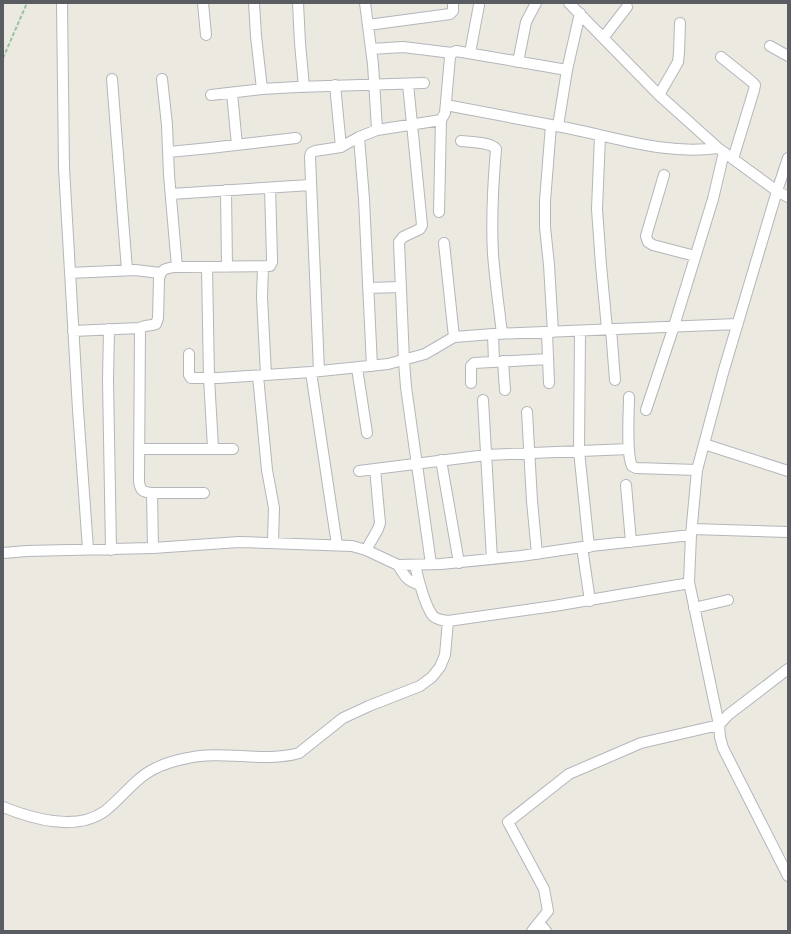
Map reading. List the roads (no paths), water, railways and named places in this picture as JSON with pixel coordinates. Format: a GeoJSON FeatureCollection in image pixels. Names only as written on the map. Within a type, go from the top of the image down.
{"type":"FeatureCollection","features":[{"type":"Feature","properties":{"kind":"street"},"geometry":{"type":"LineString","coordinates":[[62,3],[64,168],[73,331],[88,549]]}},
{"type":"Feature","properties":{"kind":"street"},"geometry":{"type":"LineString","coordinates":[[202,3],[206,35]]}},
{"type":"Feature","properties":{"kind":"street"},"geometry":{"type":"LineString","coordinates":[[254,3],[262,89]]}},
{"type":"Feature","properties":{"kind":"street"},"geometry":{"type":"LineString","coordinates":[[298,3],[304,87]]}},
{"type":"Feature","properties":{"kind":"street"},"geometry":{"type":"LineString","coordinates":[[365,3],[371,49],[377,130]]}},
{"type":"Feature","properties":{"kind":"street"},"geometry":{"type":"LineString","coordinates":[[368,25],[450,14],[453,12],[453,3]]}},
{"type":"Feature","properties":{"kind":"street"},"geometry":{"type":"LineString","coordinates":[[518,62],[526,22],[536,3]]}},
{"type":"Feature","properties":{"kind":"street"},"geometry":{"type":"LineString","coordinates":[[470,53],[479,5]]}},
{"type":"Feature","properties":{"kind":"street"},"geometry":{"type":"LineString","coordinates":[[577,7],[603,38],[658,95],[721,150],[777,191],[788,197]]}},
{"type":"Feature","properties":{"kind":"street"},"geometry":{"type":"LineString","coordinates":[[549,383],[549,265],[544,227],[545,201],[554,125],[567,70],[577,7]]}},
{"type":"Feature","properties":{"kind":"street"},"geometry":{"type":"LineString","coordinates":[[603,38],[627,7]]}},
{"type":"Feature","properties":{"kind":"street"},"geometry":{"type":"LineString","coordinates":[[658,95],[678,62],[680,23]]}},
{"type":"Feature","properties":{"kind":"street"},"geometry":{"type":"LineString","coordinates":[[770,46],[788,56]]}},
{"type":"Feature","properties":{"kind":"street"},"geometry":{"type":"LineString","coordinates":[[371,49],[403,47],[452,53],[456,51],[567,70]]}},
{"type":"Feature","properties":{"kind":"street"},"geometry":{"type":"LineString","coordinates":[[439,212],[442,120],[445,113],[450,57],[452,53]]}},
{"type":"Feature","properties":{"kind":"street"},"geometry":{"type":"LineString","coordinates":[[721,57],[751,81],[755,86],[733,159]]}},
{"type":"Feature","properties":{"kind":"street"},"geometry":{"type":"LineString","coordinates":[[112,79],[127,270]]}},
{"type":"Feature","properties":{"kind":"street"},"geometry":{"type":"LineString","coordinates":[[162,79],[177,267]]}},
{"type":"Feature","properties":{"kind":"street"},"geometry":{"type":"LineString","coordinates":[[211,95],[262,89],[335,85],[424,83]]}},
{"type":"Feature","properties":{"kind":"street"},"geometry":{"type":"LineString","coordinates":[[408,84],[422,225],[420,229],[403,237],[399,242],[400,287],[404,361],[416,464],[431,564]]}},
{"type":"Feature","properties":{"kind":"street"},"geometry":{"type":"LineString","coordinates":[[335,85],[341,148]]}},
{"type":"Feature","properties":{"kind":"street"},"geometry":{"type":"LineString","coordinates":[[232,93],[237,145]]}},
{"type":"Feature","properties":{"kind":"street"},"geometry":{"type":"LineString","coordinates":[[446,104],[554,125],[652,147],[721,150]]}},
{"type":"Feature","properties":{"kind":"street"},"geometry":{"type":"LineString","coordinates":[[336,545],[315,372],[317,307],[310,185],[310,157],[311,153],[315,151],[341,148],[359,137],[377,130],[442,120]]}},
{"type":"Feature","properties":{"kind":"street"},"geometry":{"type":"LineString","coordinates":[[600,136],[597,209],[601,265],[615,380]]}},
{"type":"Feature","properties":{"kind":"street"},"geometry":{"type":"LineString","coordinates":[[359,137],[364,199],[372,366]]}},
{"type":"Feature","properties":{"kind":"street"},"geometry":{"type":"LineString","coordinates":[[169,152],[296,138]]}},
{"type":"Feature","properties":{"kind":"street"},"geometry":{"type":"LineString","coordinates":[[461,141],[489,144],[494,146],[496,149],[493,230],[499,361],[505,390]]}},
{"type":"Feature","properties":{"kind":"street"},"geometry":{"type":"LineString","coordinates":[[646,410],[674,326],[713,198],[721,150]]}},
{"type":"Feature","properties":{"kind":"street"},"geometry":{"type":"LineString","coordinates":[[788,158],[737,324],[697,470],[691,532],[689,582],[720,725],[720,737],[723,748],[788,876]]}},
{"type":"Feature","properties":{"kind":"street"},"geometry":{"type":"LineString","coordinates":[[664,175],[646,236],[648,242],[653,245],[695,256]]}},
{"type":"Feature","properties":{"kind":"street"},"geometry":{"type":"LineString","coordinates":[[171,194],[310,185]]}},
{"type":"Feature","properties":{"kind":"street"},"geometry":{"type":"LineString","coordinates":[[70,273],[127,270],[160,273],[163,270],[177,267],[270,266],[272,262],[270,188]]}},
{"type":"Feature","properties":{"kind":"street"},"geometry":{"type":"LineString","coordinates":[[226,190],[227,267]]}},
{"type":"Feature","properties":{"kind":"street"},"geometry":{"type":"LineString","coordinates":[[444,243],[454,337]]}},
{"type":"Feature","properties":{"kind":"street"},"geometry":{"type":"LineString","coordinates":[[208,266],[209,378],[213,448]]}},
{"type":"Feature","properties":{"kind":"street"},"geometry":{"type":"LineString","coordinates":[[263,267],[262,375],[267,470],[274,508],[273,542]]}},
{"type":"Feature","properties":{"kind":"street"},"geometry":{"type":"LineString","coordinates":[[73,331],[140,328],[143,326],[152,326],[156,324],[158,318],[160,273]]}},
{"type":"Feature","properties":{"kind":"street"},"geometry":{"type":"LineString","coordinates":[[368,288],[400,287]]}},
{"type":"Feature","properties":{"kind":"street"},"geometry":{"type":"LineString","coordinates":[[189,354],[189,375],[191,378],[209,378],[315,372],[404,361],[425,354],[454,337],[737,324]]}},
{"type":"Feature","properties":{"kind":"street"},"geometry":{"type":"LineString","coordinates":[[140,328],[140,488],[143,492],[152,493],[204,493]]}},
{"type":"Feature","properties":{"kind":"street"},"geometry":{"type":"LineString","coordinates":[[109,330],[108,380],[111,550]]}},
{"type":"Feature","properties":{"kind":"street"},"geometry":{"type":"LineString","coordinates":[[580,331],[579,451],[590,601]]}},
{"type":"Feature","properties":{"kind":"street"},"geometry":{"type":"LineString","coordinates":[[471,383],[471,366],[474,363],[548,359]]}},
{"type":"Feature","properties":{"kind":"street"},"geometry":{"type":"LineString","coordinates":[[357,368],[367,433]]}},
{"type":"Feature","properties":{"kind":"street"},"geometry":{"type":"LineString","coordinates":[[629,397],[629,449],[630,462],[632,466],[636,468],[697,470]]}},
{"type":"Feature","properties":{"kind":"street"},"geometry":{"type":"LineString","coordinates":[[483,400],[492,559]]}},
{"type":"Feature","properties":{"kind":"street"},"geometry":{"type":"LineString","coordinates":[[527,412],[537,554]]}},
{"type":"Feature","properties":{"kind":"street"},"geometry":{"type":"LineString","coordinates":[[704,444],[788,470]]}},
{"type":"Feature","properties":{"kind":"street"},"geometry":{"type":"LineString","coordinates":[[139,449],[233,449]]}},
{"type":"Feature","properties":{"kind":"street"},"geometry":{"type":"LineString","coordinates":[[359,471],[486,455],[629,449]]}},
{"type":"Feature","properties":{"kind":"street"},"geometry":{"type":"LineString","coordinates":[[441,460],[459,562]]}},
{"type":"Feature","properties":{"kind":"street"},"geometry":{"type":"LineString","coordinates":[[366,550],[380,523],[375,469]]}},
{"type":"Feature","properties":{"kind":"street"},"geometry":{"type":"LineString","coordinates":[[626,485],[631,542]]}},
{"type":"Feature","properties":{"kind":"street"},"geometry":{"type":"LineString","coordinates":[[152,493],[153,548]]}},
{"type":"Feature","properties":{"kind":"street"},"geometry":{"type":"LineString","coordinates":[[3,553],[88,549],[111,550],[239,542],[273,542],[352,546],[366,550],[398,565],[415,565],[537,554],[631,542],[691,532],[788,532]]}},
{"type":"Feature","properties":{"kind":"street"},"geometry":{"type":"LineString","coordinates":[[398,565],[407,580],[411,583],[420,585]]}},
{"type":"Feature","properties":{"kind":"street"},"geometry":{"type":"LineString","coordinates":[[415,565],[420,585],[433,616],[438,620],[448,621],[590,601],[689,582]]}},
{"type":"Feature","properties":{"kind":"street"},"geometry":{"type":"LineString","coordinates":[[694,608],[728,600]]}},
{"type":"Feature","properties":{"kind":"street"},"geometry":{"type":"LineString","coordinates":[[3,807],[29,816],[62,822],[76,822],[90,819],[104,811],[142,777],[155,768],[175,761],[192,757],[277,756],[299,753],[343,718],[368,706],[420,686],[432,677],[440,667],[445,655],[448,621]]}},
{"type":"Feature","properties":{"kind":"street"},"geometry":{"type":"LineString","coordinates":[[532,931],[548,911],[544,889],[508,822],[569,774],[641,743],[720,725],[728,715],[788,668]]}},
{"type":"Feature","properties":{"kind":"street"},"geometry":{"type":"LineString","coordinates":[[539,922],[546,931]]}}]}
